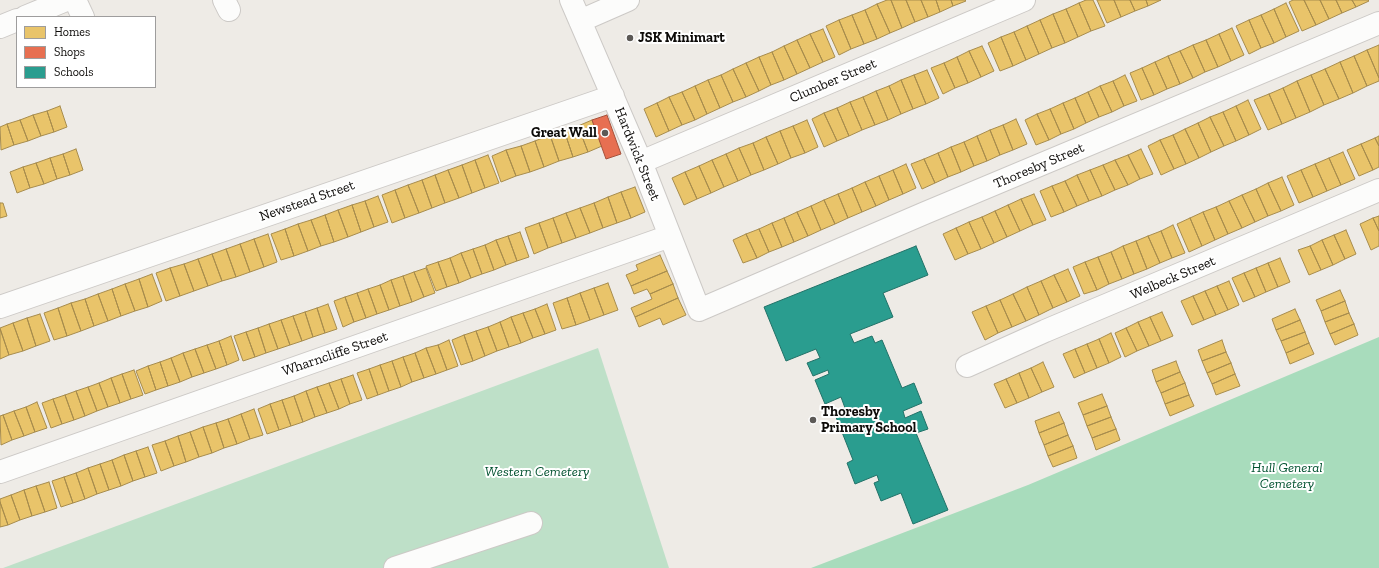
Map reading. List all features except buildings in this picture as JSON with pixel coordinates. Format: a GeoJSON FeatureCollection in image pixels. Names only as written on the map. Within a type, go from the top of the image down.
{"type":"FeatureCollection","features":[{"type":"Feature","properties":{"kind":"street"},"geometry":{"type":"LineString","coordinates":[[27,16],[66,0]]}},
{"type":"Feature","properties":{"kind":"street"},"geometry":{"type":"LineString","coordinates":[[75,0],[83,16]]}},
{"type":"Feature","properties":{"kind":"street","name":"Hardwick Street"},"geometry":{"type":"LineString","coordinates":[[571,0],[641,162],[699,310]]}},
{"type":"Feature","properties":{"kind":"street"},"geometry":{"type":"LineString","coordinates":[[580,20],[628,0]]}},
{"type":"Feature","properties":{"kind":"street","name":"Clumber Street"},"geometry":{"type":"LineString","coordinates":[[641,162],[1024,0]]}},
{"type":"Feature","properties":{"kind":"street"},"geometry":{"type":"LineString","coordinates":[[0,27],[16,20]]}},
{"type":"Feature","properties":{"kind":"street","name":"Thoresby Street"},"geometry":{"type":"LineString","coordinates":[[699,310],[925,213],[1379,23]]}},
{"type":"Feature","properties":{"kind":"street","name":"Newstead Street"},"geometry":{"type":"LineString","coordinates":[[0,307],[613,96]]}},
{"type":"Feature","properties":{"kind":"street","name":"Welbeck Street"},"geometry":{"type":"LineString","coordinates":[[967,366],[1379,190]]}},
{"type":"Feature","properties":{"kind":"street","name":"Wharncliffe Street"},"geometry":{"type":"LineString","coordinates":[[0,472],[670,236]]}},
{"type":"Feature","properties":{"kind":"street"},"geometry":{"type":"LineString","coordinates":[[395,568],[531,523]]}},
{"type":"Feature","properties":{"kind":"green space","name":"Hull General Cemetery"},"geometry":{"type":"Polygon","coordinates":[[[1379,337],[1379,568],[811,568],[1028,485],[1379,337]]]}},
{"type":"Feature","properties":{"kind":"green space","name":"Western Cemetery"},"geometry":{"type":"Polygon","coordinates":[[[598,348],[669,568],[3,568],[598,348]]]}},
{"type":"Feature","properties":{"kind":"place","name":"JSK Minimart"},"geometry":{"type":"Point","coordinates":[630,38]}},
{"type":"Feature","properties":{"kind":"place","name":"Great Wall"},"geometry":{"type":"Point","coordinates":[605,133]}},
{"type":"Feature","properties":{"kind":"place","name":"Thoresby Primary School"},"geometry":{"type":"Point","coordinates":[813,420]}}]}
